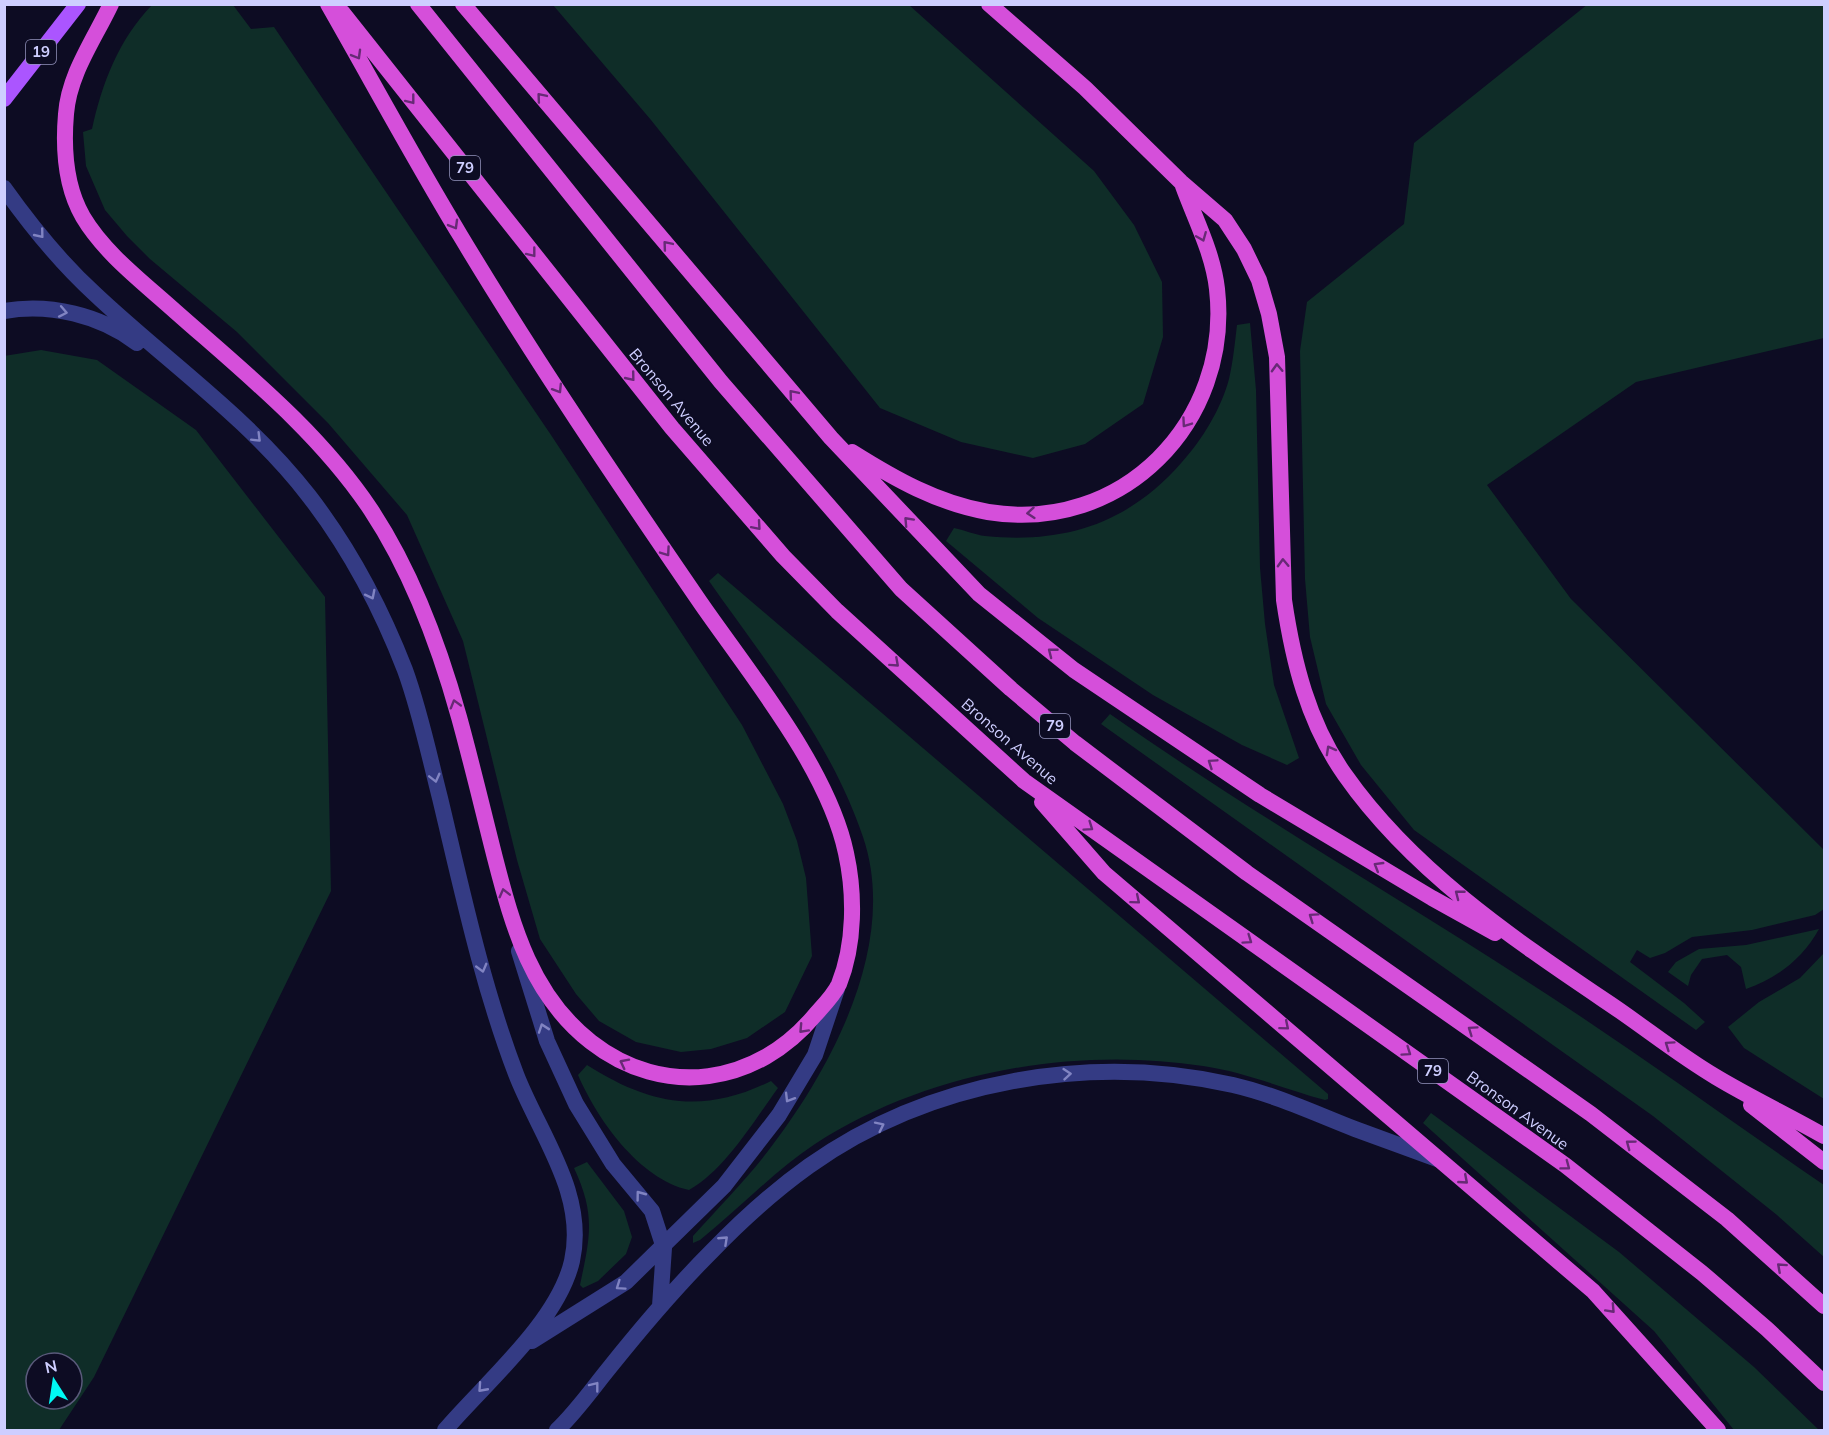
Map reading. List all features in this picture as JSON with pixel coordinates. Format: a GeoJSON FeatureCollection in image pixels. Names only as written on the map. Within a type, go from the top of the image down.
{"type":"FeatureCollection","features":[{"type":"Feature","properties":{"kind":"highway"},"geometry":{"type":"LineString","coordinates":[[111,4],[73,79],[66,110],[66,169],[72,192],[83,217],[116,257],[287,410],[345,475],[371,510],[418,597],[448,679],[512,927],[533,974],[569,1023],[617,1060],[642,1072],[670,1078],[724,1073],[749,1066],[775,1053],[795,1038],[838,988],[852,922],[852,890],[843,842],[834,814],[816,774],[607,466],[473,255],[328,4]]}},
{"type":"Feature","properties":{"kind":"highway","name":"Bronson Avenue"},"geometry":{"type":"LineString","coordinates":[[336,4],[601,340],[783,556],[837,610],[1024,781],[1565,1165],[1710,1280],[1767,1329],[1824,1383]]}},
{"type":"Feature","properties":{"kind":"highway","name":"79"},"geometry":{"type":"LineString","coordinates":[[418,4],[720,382],[901,589],[1075,744],[1248,873],[1592,1114],[1727,1219],[1824,1306]]}},
{"type":"Feature","properties":{"kind":"highway"},"geometry":{"type":"LineString","coordinates":[[463,4],[831,438],[979,594],[1074,670],[1260,795],[1432,898],[1538,956]]}},
{"type":"Feature","properties":{"kind":"highway"},"geometry":{"type":"LineString","coordinates":[[989,4],[1085,88],[1181,182],[1225,220],[1244,249],[1259,280],[1269,314],[1276,357],[1284,600],[1292,648],[1311,711],[1344,774],[1396,839],[1433,874],[1538,956],[1718,1078],[1824,1162]]}},
{"type":"Feature","properties":{"kind":"highway"},"geometry":{"type":"LineString","coordinates":[[831,438],[922,492],[955,505],[990,512],[1027,514],[1089,503],[1118,491],[1143,474],[1190,419],[1215,359],[1219,323],[1217,288],[1210,256],[1181,182]]}},
{"type":"Feature","properties":{"kind":"highway"},"geometry":{"type":"LineString","coordinates":[[1024,781],[1104,873],[1593,1291],[1718,1431]]}},
{"type":"Feature","properties":{"kind":"highway"},"geometry":{"type":"LineString","coordinates":[[1718,1078],[1824,1136]]}},
{"type":"Feature","properties":{"kind":"main road","name":"19"},"geometry":{"type":"LineString","coordinates":[[4,99],[78,4]]}},
{"type":"Feature","properties":{"kind":"lane"},"geometry":{"type":"LineString","coordinates":[[4,188],[45,241],[93,293],[214,398],[273,455],[333,528],[371,593],[406,674],[421,723],[491,1000],[518,1078],[566,1184],[573,1210],[575,1233],[572,1263],[550,1310],[521,1348],[445,1431]]}},
{"type":"Feature","properties":{"kind":"lane"},"geometry":{"type":"LineString","coordinates":[[4,310],[45,308],[97,321],[123,332],[214,398]]}},
{"type":"Feature","properties":{"kind":"lane"},"geometry":{"type":"LineString","coordinates":[[512,927],[534,1002],[567,1085],[594,1138],[652,1211],[664,1248],[660,1306]]}},
{"type":"Feature","properties":{"kind":"lane"},"geometry":{"type":"LineString","coordinates":[[521,1348],[626,1282],[664,1248],[724,1186],[779,1115],[815,1055],[838,988]]}},
{"type":"Feature","properties":{"kind":"lane"},"geometry":{"type":"LineString","coordinates":[[557,1431],[574,1414],[660,1306],[776,1191],[811,1165],[848,1142],[928,1105],[969,1090],[1009,1082],[1093,1072],[1185,1076],[1280,1098],[1441,1160]]}},
{"type":"Feature","properties":{"kind":"green space"},"geometry":{"type":"Polygon","coordinates":[[[1588,4],[1824,5],[1824,338],[1636,382],[1487,485],[1571,599],[1824,850],[1824,909],[1815,915],[1752,930],[1692,937],[1665,953],[1650,958],[1637,950],[1630,962],[1705,1022],[1696,1030],[1414,830],[1361,765],[1326,704],[1310,637],[1305,579],[1300,351],[1307,302],[1404,224],[1414,143],[1588,4]]]}},
{"type":"Feature","properties":{"kind":"green space"},"geometry":{"type":"Polygon","coordinates":[[[152,5],[233,5],[251,29],[274,27],[551,435],[742,725],[783,804],[797,841],[806,878],[812,956],[785,1012],[747,1038],[711,1049],[681,1052],[636,1042],[599,1021],[576,994],[540,939],[517,860],[463,641],[407,515],[328,423],[237,332],[150,259],[105,210],[86,166],[83,132],[92,129],[101,95],[121,47],[140,18],[152,5]]]}},
{"type":"Feature","properties":{"kind":"green space"},"geometry":{"type":"Polygon","coordinates":[[[553,5],[909,5],[1094,171],[1134,225],[1162,282],[1163,337],[1143,404],[1085,444],[1033,458],[961,442],[880,408],[651,120],[553,5]]]}},
{"type":"Feature","properties":{"kind":"green space"},"geometry":{"type":"Polygon","coordinates":[[[1250,323],[1256,390],[1260,568],[1265,624],[1274,685],[1299,758],[1287,765],[1242,745],[1153,695],[1038,618],[946,541],[954,528],[981,535],[1015,538],[1069,532],[1094,525],[1140,500],[1162,483],[1204,434],[1221,402],[1229,379],[1237,325],[1250,323]]]}},
{"type":"Feature","properties":{"kind":"green space"},"geometry":{"type":"Polygon","coordinates":[[[41,350],[97,360],[196,430],[325,597],[331,891],[94,1377],[84,1392],[84,1351],[24,1351],[24,1411],[72,1411],[59,1430],[5,1430],[4,356],[41,350]]]}},
{"type":"Feature","properties":{"kind":"green space"},"geometry":{"type":"Polygon","coordinates":[[[718,573],[1328,1094],[1328,1099],[1219,1069],[1154,1061],[1103,1060],[1052,1063],[1002,1070],[952,1082],[858,1119],[800,1155],[700,1240],[693,1243],[693,1236],[768,1151],[815,1082],[836,1043],[853,1003],[866,961],[872,919],[872,878],[863,837],[850,802],[833,768],[795,704],[709,581],[718,573]]]}},
{"type":"Feature","properties":{"kind":"green space"},"geometry":{"type":"Polygon","coordinates":[[[1110,714],[1218,787],[1583,1018],[1824,1185],[1824,1257],[1777,1215],[1653,1116],[1101,724],[1110,714]]]}},
{"type":"Feature","properties":{"kind":"green space"},"geometry":{"type":"Polygon","coordinates":[[[1819,929],[1789,966],[1769,979],[1746,989],[1741,967],[1727,955],[1702,959],[1691,975],[1688,986],[1668,972],[1676,962],[1699,949],[1746,945],[1819,929]]]}},
{"type":"Feature","properties":{"kind":"green space"},"geometry":{"type":"Polygon","coordinates":[[[1824,953],[1824,1099],[1744,1048],[1728,1027],[1759,1002],[1800,978],[1824,953]]]}},
{"type":"Feature","properties":{"kind":"green space"},"geometry":{"type":"Polygon","coordinates":[[[587,1065],[633,1089],[655,1097],[677,1101],[722,1098],[746,1092],[771,1081],[778,1088],[726,1158],[702,1182],[689,1190],[671,1184],[653,1174],[622,1145],[608,1128],[578,1075],[587,1065]]]}},
{"type":"Feature","properties":{"kind":"green space"},"geometry":{"type":"Polygon","coordinates":[[[1431,1113],[1619,1252],[1754,1367],[1819,1430],[1734,1430],[1654,1331],[1423,1123],[1431,1113]]]}},
{"type":"Feature","properties":{"kind":"green space"},"geometry":{"type":"Polygon","coordinates":[[[587,1162],[624,1211],[632,1237],[626,1254],[598,1281],[583,1288],[580,1285],[589,1226],[586,1199],[574,1168],[587,1162]]]}}]}
